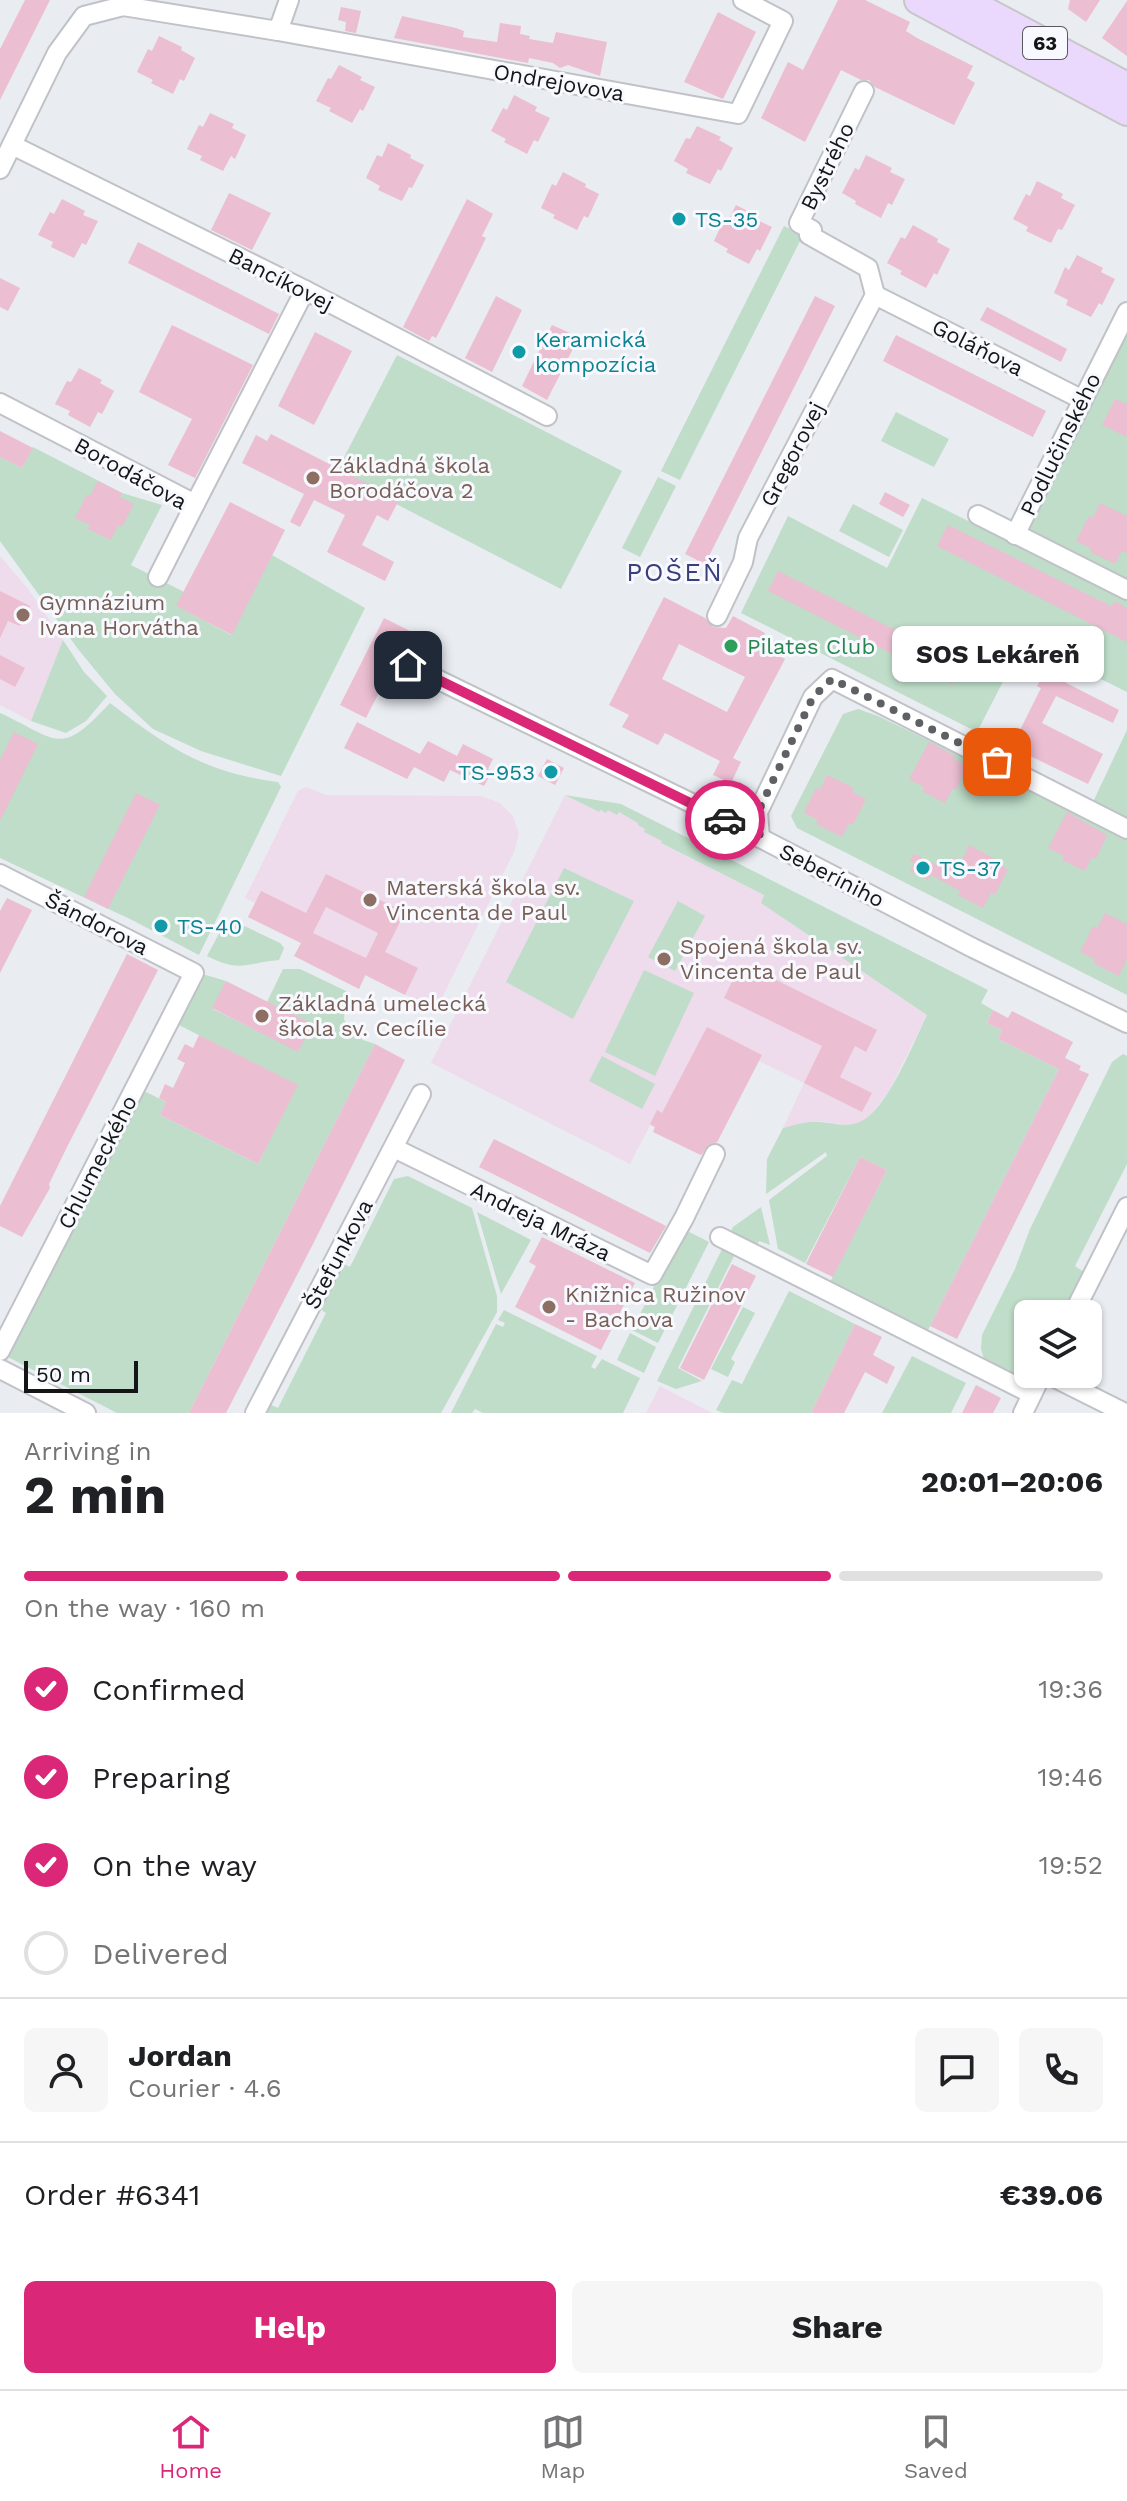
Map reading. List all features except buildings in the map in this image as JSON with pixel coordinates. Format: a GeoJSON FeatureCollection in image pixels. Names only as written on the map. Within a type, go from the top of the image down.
{"type":"FeatureCollection","features":[{"type":"Feature","properties":{"kind":"main road","name":"63"},"geometry":{"type":"LineString","coordinates":[[919,0],[1127,111]]}},
{"type":"Feature","properties":{"kind":"main road","name":"63"},"geometry":{"type":"LineString","coordinates":[[963,0],[1127,87]]}},
{"type":"Feature","properties":{"kind":"street"},"geometry":{"type":"LineString","coordinates":[[278,31],[289,0]]}},
{"type":"Feature","properties":{"kind":"street","name":"Ondrejovova"},"geometry":{"type":"LineString","coordinates":[[0,169],[57,53],[78,23],[84,16],[122,3],[738,114],[783,21],[743,0]]}},
{"type":"Feature","properties":{"kind":"street","name":"Bystrého"},"geometry":{"type":"LineString","coordinates":[[864,91],[799,223],[812,230],[809,235],[868,268],[875,295]]}},
{"type":"Feature","properties":{"kind":"street","name":"Bancíkovej"},"geometry":{"type":"LineString","coordinates":[[12,145],[305,290],[547,416]]}},
{"type":"Feature","properties":{"kind":"street"},"geometry":{"type":"LineString","coordinates":[[195,504],[305,290]]}},
{"type":"Feature","properties":{"kind":"street","name":"Goláňova"},"geometry":{"type":"LineString","coordinates":[[875,295],[1081,399]]}},
{"type":"Feature","properties":{"kind":"street","name":"Gregorovej"},"geometry":{"type":"LineString","coordinates":[[717,616],[743,562],[748,538],[875,295]]}},
{"type":"Feature","properties":{"kind":"street","name":"Podlučinského"},"geometry":{"type":"LineString","coordinates":[[1015,535],[1127,312]]}},
{"type":"Feature","properties":{"kind":"street","name":"Borodáčova"},"geometry":{"type":"LineString","coordinates":[[0,403],[195,504],[158,577]]}},
{"type":"Feature","properties":{"kind":"street"},"geometry":{"type":"LineString","coordinates":[[978,515],[1127,590]]}},
{"type":"Feature","properties":{"kind":"street","name":"Seberíniho"},"geometry":{"type":"LineString","coordinates":[[408,665],[1127,1023]]}},
{"type":"Feature","properties":{"kind":"street"},"geometry":{"type":"LineString","coordinates":[[760,838],[758,812],[813,697],[832,679],[1127,829]]}},
{"type":"Feature","properties":{"kind":"street","name":"Šándorova"},"geometry":{"type":"LineString","coordinates":[[0,874],[194,973]]}},
{"type":"Feature","properties":{"kind":"street","name":"Chlumeckého"},"geometry":{"type":"LineString","coordinates":[[0,1351],[194,973]]}},
{"type":"Feature","properties":{"kind":"street","name":"Štefunkova"},"geometry":{"type":"LineString","coordinates":[[255,1413],[421,1094]]}},
{"type":"Feature","properties":{"kind":"street","name":"Andreja Mráza"},"geometry":{"type":"LineString","coordinates":[[394,1148],[652,1275],[715,1154]]}},
{"type":"Feature","properties":{"kind":"street"},"geometry":{"type":"LineString","coordinates":[[1080,1300],[1127,1207]]}},
{"type":"Feature","properties":{"kind":"street"},"geometry":{"type":"LineString","coordinates":[[720,1237],[1032,1394]]}},
{"type":"Feature","properties":{"kind":"street"},"geometry":{"type":"LineString","coordinates":[[0,1369],[86,1413]]}},
{"type":"Feature","properties":{"kind":"street"},"geometry":{"type":"LineString","coordinates":[[1023,1413],[1036,1388]]}},
{"type":"Feature","properties":{"kind":"street"},"geometry":{"type":"LineString","coordinates":[[1074,1388],[1125,1413]]}},
{"type":"Feature","properties":{"kind":"shaded area","name":"Gymnázium Ivana Horvátha"},"geometry":{"type":"Polygon","coordinates":[[[0,556],[28,589],[63,640],[31,721],[0,705],[0,556]]]}},
{"type":"Feature","properties":{"kind":"shaded area","name":"Materská škola sv. Vincenta de Paul"},"geometry":{"type":"Polygon","coordinates":[[[306,787],[326,795],[481,796],[500,803],[513,816],[519,834],[514,852],[436,1010],[366,975],[359,989],[301,943],[248,917],[255,903],[245,898],[298,791],[306,787]]]}},
{"type":"Feature","properties":{"kind":"shaded area","name":"Spojená škola sv. Vincenta de Paul"},"geometry":{"type":"Polygon","coordinates":[[[565,795],[599,812],[608,809],[619,812],[639,823],[663,841],[662,844],[764,895],[761,903],[927,1015],[889,1091],[869,1117],[860,1123],[847,1125],[818,1121],[783,1128],[804,1083],[759,1061],[709,1159],[653,1132],[655,1127],[650,1125],[630,1164],[431,1063],[565,795]]]}},
{"type":"Feature","properties":{"kind":"shaded area"},"geometry":{"type":"Polygon","coordinates":[[[660,1386],[712,1413],[646,1413],[660,1386]]]}},
{"type":"Feature","properties":{"kind":"green space"},"geometry":{"type":"Polygon","coordinates":[[[784,226],[803,235],[680,480],[661,471],[784,226]]]}},
{"type":"Feature","properties":{"kind":"green space"},"geometry":{"type":"Polygon","coordinates":[[[1127,319],[1127,584],[1021,532],[1127,319]]]}},
{"type":"Feature","properties":{"kind":"green space"},"geometry":{"type":"Polygon","coordinates":[[[397,355],[622,471],[561,589],[336,473],[397,355]]]}},
{"type":"Feature","properties":{"kind":"green space"},"geometry":{"type":"Polygon","coordinates":[[[896,412],[949,439],[934,467],[881,441],[896,412]]]}},
{"type":"Feature","properties":{"kind":"green space"},"geometry":{"type":"Polygon","coordinates":[[[33,447],[122,493],[162,505],[131,565],[184,592],[177,606],[231,635],[272,555],[365,608],[281,776],[201,751],[153,729],[115,694],[78,649],[0,541],[0,457],[22,468],[33,447]]]}},
{"type":"Feature","properties":{"kind":"green space"},"geometry":{"type":"Polygon","coordinates":[[[658,477],[676,486],[640,557],[622,548],[658,477]]]}},
{"type":"Feature","properties":{"kind":"green space"},"geometry":{"type":"Polygon","coordinates":[[[922,498],[1127,600],[1127,692],[1024,641],[977,732],[741,613],[788,516],[887,568],[922,498]]]}},
{"type":"Feature","properties":{"kind":"green space"},"geometry":{"type":"Polygon","coordinates":[[[853,504],[903,530],[889,557],[839,531],[853,504]]]}},
{"type":"Feature","properties":{"kind":"green space"},"geometry":{"type":"Polygon","coordinates":[[[63,640],[84,672],[107,696],[86,721],[66,733],[31,721],[63,640]]]}},
{"type":"Feature","properties":{"kind":"green space"},"geometry":{"type":"Polygon","coordinates":[[[110,703],[188,756],[229,772],[278,782],[281,787],[199,955],[0,858],[0,713],[58,739],[80,732],[110,703]]]}},
{"type":"Feature","properties":{"kind":"green space"},"geometry":{"type":"Polygon","coordinates":[[[858,709],[1002,776],[998,783],[1016,793],[1021,786],[1127,837],[1127,995],[797,828],[791,816],[843,714],[858,709]]]}},
{"type":"Feature","properties":{"kind":"green space"},"geometry":{"type":"Polygon","coordinates":[[[1127,730],[1127,819],[1093,802],[1127,730]]]}},
{"type":"Feature","properties":{"kind":"green space"},"geometry":{"type":"Polygon","coordinates":[[[565,795],[621,804],[988,990],[981,1003],[993,1010],[987,1023],[1002,1030],[998,1039],[1059,1069],[924,1338],[827,1288],[887,1170],[860,1157],[805,1263],[778,1249],[769,1200],[827,1156],[826,1152],[766,1194],[767,1159],[783,1128],[810,1122],[852,1124],[868,1117],[898,1076],[927,1015],[761,903],[764,895],[661,843],[644,832],[645,829],[638,823],[619,812],[617,815],[608,810],[606,813],[599,812],[565,795]]]}},
{"type":"Feature","properties":{"kind":"green space"},"geometry":{"type":"Polygon","coordinates":[[[564,868],[634,901],[573,1019],[506,982],[564,868]]]}},
{"type":"Feature","properties":{"kind":"green space"},"geometry":{"type":"Polygon","coordinates":[[[678,901],[705,916],[675,971],[648,957],[678,901]]]}},
{"type":"Feature","properties":{"kind":"green space"},"geometry":{"type":"Polygon","coordinates":[[[231,923],[240,924],[280,943],[284,948],[279,960],[236,966],[207,956],[222,928],[231,923]]]}},
{"type":"Feature","properties":{"kind":"green space"},"geometry":{"type":"Polygon","coordinates":[[[283,969],[300,969],[346,991],[344,1020],[363,1040],[375,1044],[189,1413],[117,1413],[2,1354],[140,1089],[166,1102],[160,1115],[258,1164],[297,1085],[173,1022],[199,973],[226,981],[213,1009],[298,1051],[311,1024],[267,1002],[283,969]]]}},
{"type":"Feature","properties":{"kind":"green space"},"geometry":{"type":"Polygon","coordinates":[[[644,970],[694,993],[655,1076],[605,1052],[644,970]]]}},
{"type":"Feature","properties":{"kind":"green space"},"geometry":{"type":"Polygon","coordinates":[[[1123,1054],[1127,1056],[1127,1164],[1075,1266],[1084,1272],[1070,1300],[1014,1300],[1014,1376],[993,1367],[984,1359],[982,1335],[1112,1062],[1123,1054]]]}},
{"type":"Feature","properties":{"kind":"green space"},"geometry":{"type":"Polygon","coordinates":[[[602,1056],[655,1084],[642,1109],[589,1081],[602,1056]]]}},
{"type":"Feature","properties":{"kind":"green space"},"geometry":{"type":"Polygon","coordinates":[[[408,1176],[472,1208],[497,1296],[497,1312],[441,1413],[264,1413],[269,1404],[278,1408],[326,1313],[317,1307],[340,1262],[350,1267],[394,1179],[408,1176]]]}},
{"type":"Feature","properties":{"kind":"green space"},"geometry":{"type":"Polygon","coordinates":[[[761,1207],[770,1245],[759,1241],[756,1248],[729,1236],[733,1227],[761,1207]]]}},
{"type":"Feature","properties":{"kind":"green space"},"geometry":{"type":"Polygon","coordinates":[[[477,1212],[531,1240],[501,1294],[477,1212]]]}},
{"type":"Feature","properties":{"kind":"green space"},"geometry":{"type":"Polygon","coordinates":[[[683,1229],[709,1242],[658,1343],[632,1330],[683,1229]]]}},
{"type":"Feature","properties":{"kind":"green space"},"geometry":{"type":"Polygon","coordinates":[[[725,1243],[737,1250],[678,1368],[702,1381],[676,1389],[657,1381],[725,1243]]]}},
{"type":"Feature","properties":{"kind":"green space"},"geometry":{"type":"Polygon","coordinates":[[[789,1291],[855,1324],[811,1413],[723,1413],[716,1410],[732,1380],[742,1384],[789,1291]]]}},
{"type":"Feature","properties":{"kind":"green space"},"geometry":{"type":"Polygon","coordinates":[[[743,1307],[755,1313],[731,1359],[735,1362],[728,1377],[711,1369],[743,1307]]]}},
{"type":"Feature","properties":{"kind":"green space"},"geometry":{"type":"Polygon","coordinates":[[[504,1310],[597,1356],[591,1367],[595,1369],[602,1359],[640,1378],[623,1413],[483,1413],[475,1409],[472,1413],[451,1413],[496,1324],[503,1327],[505,1323],[498,1320],[504,1310]]]}},
{"type":"Feature","properties":{"kind":"green space"},"geometry":{"type":"Polygon","coordinates":[[[630,1333],[656,1347],[644,1373],[617,1360],[630,1333]]]}},
{"type":"Feature","properties":{"kind":"green space"},"geometry":{"type":"Polygon","coordinates":[[[912,1356],[966,1383],[951,1413],[882,1413],[912,1356]]]}},
{"type":"Feature","properties":{"kind":"way so far"},"geometry":{"type":"LineString","coordinates":[[725,820],[760,838],[758,812],[813,697],[832,679],[997,762]]}},
{"type":"Feature","properties":{"kind":"place","name":"TS-35"},"geometry":{"type":"Point","coordinates":[679,219]}},
{"type":"Feature","properties":{"kind":"place","name":"Keramická kompozícia"},"geometry":{"type":"Point","coordinates":[519,352]}},
{"type":"Feature","properties":{"kind":"place","name":"Základná škola Borodáčova 2"},"geometry":{"type":"Point","coordinates":[313,478]}},
{"type":"Feature","properties":{"kind":"place","name":"Gymnázium Ivana Horvátha"},"geometry":{"type":"Point","coordinates":[23,615]}},
{"type":"Feature","properties":{"kind":"place","name":"Pilates Club"},"geometry":{"type":"Point","coordinates":[731,646]}},
{"type":"Feature","properties":{"kind":"place","name":"SOS Lekáreň"},"geometry":{"type":"Point","coordinates":[997,762]}},
{"type":"Feature","properties":{"kind":"place","name":"TS-953"},"geometry":{"type":"Point","coordinates":[551,772]}},
{"type":"Feature","properties":{"kind":"place","name":"TS-37"},"geometry":{"type":"Point","coordinates":[923,868]}},
{"type":"Feature","properties":{"kind":"place","name":"Materská škola sv. Vincenta de Paul"},"geometry":{"type":"Point","coordinates":[370,900]}},
{"type":"Feature","properties":{"kind":"place","name":"TS-40"},"geometry":{"type":"Point","coordinates":[161,926]}},
{"type":"Feature","properties":{"kind":"place","name":"Spojená škola sv. Vincenta de Paul"},"geometry":{"type":"Point","coordinates":[664,959]}},
{"type":"Feature","properties":{"kind":"place","name":"Základná umelecká škola sv. Cecílie"},"geometry":{"type":"Point","coordinates":[262,1016]}},
{"type":"Feature","properties":{"kind":"place","name":"Knižnica Ružinov - Bachova"},"geometry":{"type":"Point","coordinates":[549,1307]}},
{"type":"Feature","properties":{"kind":"district","name":"POŠEŇ"},"geometry":{"type":"Point","coordinates":[675,572]}},
{"type":"Feature","properties":{"kind":"route"},"geometry":{"type":"LineString","coordinates":[[408,665],[725,820]]}}]}
